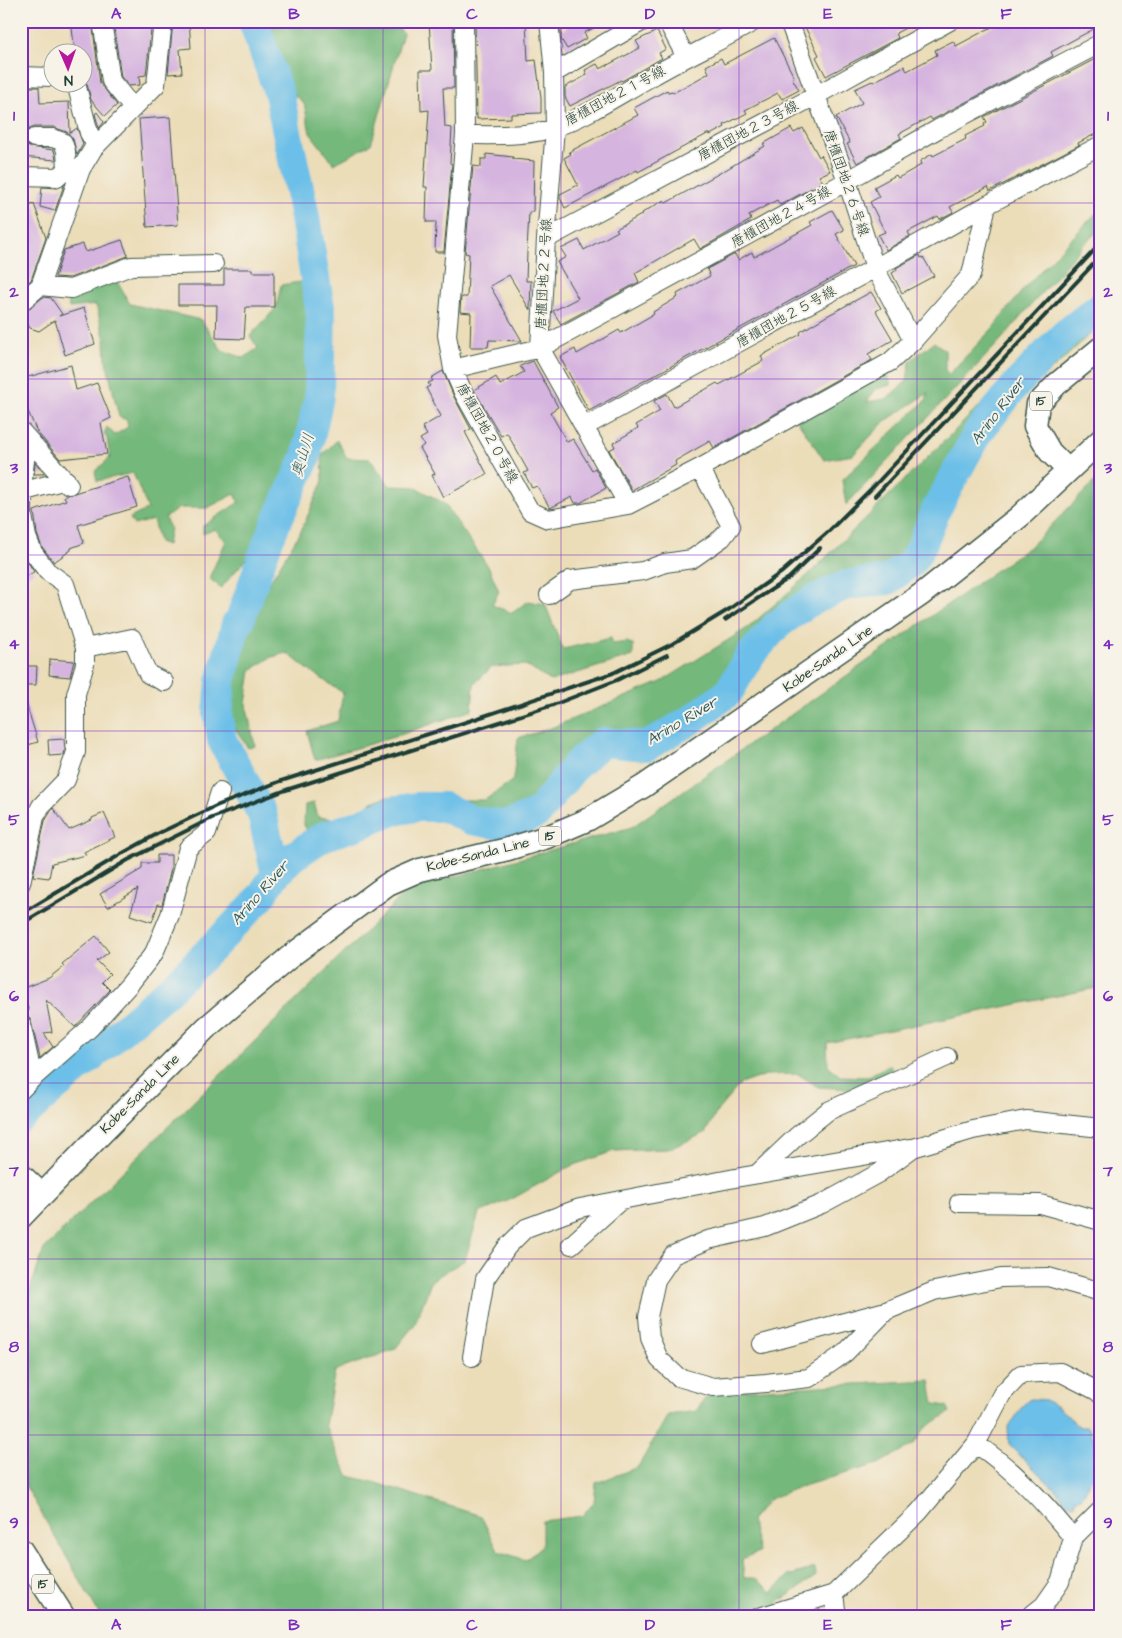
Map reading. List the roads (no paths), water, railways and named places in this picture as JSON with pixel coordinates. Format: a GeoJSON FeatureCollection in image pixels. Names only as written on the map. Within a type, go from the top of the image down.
{"type":"FeatureCollection","features":[{"type":"Feature","properties":{"kind":"main road","name":"15"},"geometry":{"type":"LineString","coordinates":[[1068,470],[1050,452],[1035,426],[1038,404],[1057,384],[1101,348]]}},
{"type":"Feature","properties":{"kind":"main road","name":"Kobe-Sanda Line"},"geometry":{"type":"LineString","coordinates":[[21,1217],[30,1183],[102,1132],[206,1028],[292,955],[388,884],[420,870],[508,849],[547,837],[587,820],[644,786],[922,594],[1019,517],[1101,440]]}},
{"type":"Feature","properties":{"kind":"main road","name":"15"},"geometry":{"type":"LineString","coordinates":[[21,1550],[64,1617]]}},
{"type":"Feature","properties":{"kind":"street"},"geometry":{"type":"LineString","coordinates":[[102,21],[111,81],[133,108]]}},
{"type":"Feature","properties":{"kind":"street"},"geometry":{"type":"LineString","coordinates":[[21,176],[58,176],[74,169],[156,85],[163,21]]}},
{"type":"Feature","properties":{"kind":"street","name":"唐櫃団地２０号線"},"geometry":{"type":"LineString","coordinates":[[464,21],[465,135],[447,335],[453,369],[463,392],[530,511],[548,519],[628,505],[700,468],[890,362],[912,341],[971,276],[987,205]]}},
{"type":"Feature","properties":{"kind":"street","name":"唐櫃団地２２号線"},"geometry":{"type":"LineString","coordinates":[[549,21],[554,73],[555,128],[540,348],[628,505]]}},
{"type":"Feature","properties":{"kind":"street"},"geometry":{"type":"LineString","coordinates":[[554,73],[643,21]]}},
{"type":"Feature","properties":{"kind":"street"},"geometry":{"type":"LineString","coordinates":[[667,21],[686,57]]}},
{"type":"Feature","properties":{"kind":"street","name":"唐櫃団地２１号線"},"geometry":{"type":"LineString","coordinates":[[465,135],[516,134],[555,128],[756,21]]}},
{"type":"Feature","properties":{"kind":"street","name":"唐櫃団地２６号線"},"geometry":{"type":"LineString","coordinates":[[789,21],[847,181],[875,268],[912,341]]}},
{"type":"Feature","properties":{"kind":"street","name":"唐櫃団地２３号線"},"geometry":{"type":"LineString","coordinates":[[546,240],[815,96],[950,21]]}},
{"type":"Feature","properties":{"kind":"street","name":"唐櫃団地２４号線"},"geometry":{"type":"LineString","coordinates":[[453,369],[540,348],[847,181],[938,129],[1101,43]]}},
{"type":"Feature","properties":{"kind":"street"},"geometry":{"type":"LineString","coordinates":[[21,76],[42,77]]}},
{"type":"Feature","properties":{"kind":"street"},"geometry":{"type":"LineString","coordinates":[[78,92],[90,132],[96,145]]}},
{"type":"Feature","properties":{"kind":"street"},"geometry":{"type":"LineString","coordinates":[[21,302],[40,286],[74,169],[63,142],[53,138],[34,138]]}},
{"type":"Feature","properties":{"kind":"street"},"geometry":{"type":"LineString","coordinates":[[987,205],[1101,145]]}},
{"type":"Feature","properties":{"kind":"street","name":"唐櫃団地２５号線"},"geometry":{"type":"LineString","coordinates":[[584,427],[987,205]]}},
{"type":"Feature","properties":{"kind":"street"},"geometry":{"type":"LineString","coordinates":[[40,286],[71,289],[132,266],[214,264]]}},
{"type":"Feature","properties":{"kind":"street"},"geometry":{"type":"LineString","coordinates":[[22,492],[67,483],[23,434]]}},
{"type":"Feature","properties":{"kind":"street"},"geometry":{"type":"LineString","coordinates":[[21,884],[35,817],[41,806],[66,780],[76,752],[76,694],[85,664],[85,648],[65,584],[47,571],[33,552],[27,537],[23,516],[22,492],[26,452],[23,434]]}},
{"type":"Feature","properties":{"kind":"street"},"geometry":{"type":"LineString","coordinates":[[549,595],[570,580],[643,572],[665,563],[692,559],[722,538],[731,526],[700,468]]}},
{"type":"Feature","properties":{"kind":"street"},"geometry":{"type":"LineString","coordinates":[[85,648],[132,638],[148,674],[164,682]]}},
{"type":"Feature","properties":{"kind":"street"},"geometry":{"type":"LineString","coordinates":[[27,1084],[90,1028],[129,985],[154,953],[170,915],[188,848],[207,832],[220,792]]}},
{"type":"Feature","properties":{"kind":"street"},"geometry":{"type":"LineString","coordinates":[[21,1023],[27,1084]]}},
{"type":"Feature","properties":{"kind":"street"},"geometry":{"type":"LineString","coordinates":[[757,1174],[797,1136],[828,1111],[947,1057]]}},
{"type":"Feature","properties":{"kind":"street"},"geometry":{"type":"LineString","coordinates":[[472,1357],[485,1280],[507,1247],[526,1228],[580,1208],[757,1174],[913,1148],[973,1130],[1026,1120],[1101,1128]]}},
{"type":"Feature","properties":{"kind":"street"},"geometry":{"type":"LineString","coordinates":[[886,1310],[845,1353],[809,1378],[712,1387],[678,1377],[659,1359],[650,1338],[648,1318],[656,1280],[672,1255],[708,1240],[766,1226],[822,1204],[878,1173],[913,1148]]}},
{"type":"Feature","properties":{"kind":"street"},"geometry":{"type":"LineString","coordinates":[[571,1245],[621,1200]]}},
{"type":"Feature","properties":{"kind":"street"},"geometry":{"type":"LineString","coordinates":[[959,1203],[1040,1204],[1101,1221]]}},
{"type":"Feature","properties":{"kind":"street"},"geometry":{"type":"LineString","coordinates":[[762,1344],[886,1310],[934,1291],[1001,1278],[1048,1277],[1091,1289],[1101,1294]]}},
{"type":"Feature","properties":{"kind":"street"},"geometry":{"type":"LineString","coordinates":[[758,1617],[834,1594],[919,1512],[976,1444],[1002,1394],[1021,1374],[1060,1372],[1097,1391],[1101,1395]]}},
{"type":"Feature","properties":{"kind":"street"},"geometry":{"type":"LineString","coordinates":[[976,1444],[993,1455],[1046,1504],[1073,1538]]}},
{"type":"Feature","properties":{"kind":"street"},"geometry":{"type":"LineString","coordinates":[[1029,1617],[1044,1605],[1060,1582],[1073,1538],[1101,1510]]}},
{"type":"Feature","properties":{"kind":"street"},"geometry":{"type":"LineString","coordinates":[[834,1594],[836,1617]]}},
{"type":"Feature","properties":{"kind":"water"},"geometry":{"type":"Polygon","coordinates":[[[1030,1399],[1046,1400],[1060,1409],[1080,1427],[1088,1427],[1093,1437],[1096,1447],[1097,1464],[1081,1498],[1076,1499],[1074,1504],[1066,1503],[1058,1492],[1009,1445],[1008,1426],[1030,1399]]]}},
{"type":"Feature","properties":{"kind":"waterway","name":"奥山川"},"geometry":{"type":"LineString","coordinates":[[253,21],[279,94],[304,212],[321,314],[319,396],[306,457],[269,539],[239,622],[236,624],[221,681],[218,714],[222,740],[262,814],[276,874]]}},
{"type":"Feature","properties":{"kind":"waterway","name":"Arino River"},"geometry":{"type":"LineString","coordinates":[[21,1117],[169,990],[259,899],[276,874],[291,858],[322,837],[393,811],[417,807],[444,807],[471,820],[506,826],[538,813],[577,764],[603,742],[647,746],[691,720],[728,693],[749,657],[777,625],[809,602],[846,585],[888,580],[912,562],[922,545],[936,510],[977,434],[1015,386],[1065,334],[1101,306]]}},
{"type":"Feature","properties":{"kind":"railway"},"geometry":{"type":"LineString","coordinates":[[21,914],[159,833],[216,806],[281,781],[613,673],[672,644],[728,610],[782,572],[829,531],[876,484],[1101,243]]}},
{"type":"Feature","properties":{"kind":"railway"},"geometry":{"type":"LineString","coordinates":[[875,496],[1101,256]]}},
{"type":"Feature","properties":{"kind":"railway"},"geometry":{"type":"LineString","coordinates":[[725,620],[789,578],[820,548]]}},
{"type":"Feature","properties":{"kind":"railway"},"geometry":{"type":"LineString","coordinates":[[21,924],[128,860],[212,818],[286,790],[553,705],[617,680],[667,655]]}}]}
